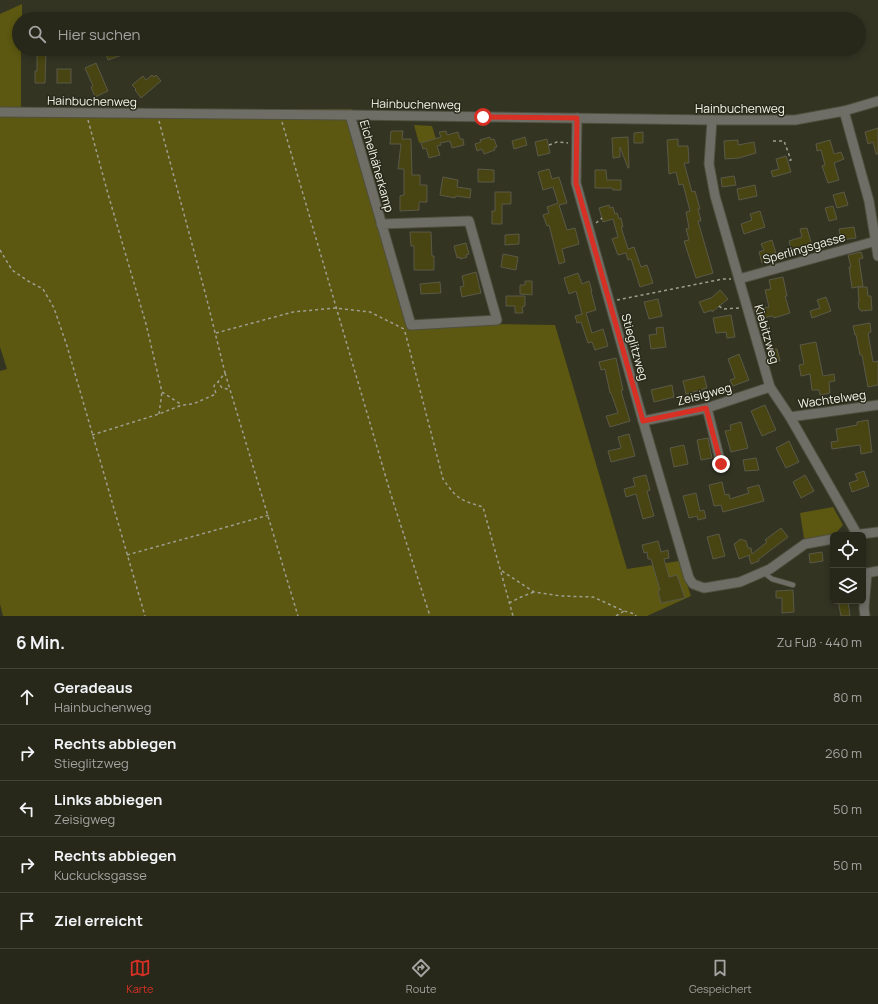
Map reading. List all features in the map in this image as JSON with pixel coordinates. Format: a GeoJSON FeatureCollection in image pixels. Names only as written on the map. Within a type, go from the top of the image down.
{"type":"FeatureCollection","features":[{"type":"Feature","properties":{"kind":"street","name":"Hainbuchenweg"},"geometry":{"type":"LineString","coordinates":[[0,112],[795,120],[844,111],[878,101]]}},
{"type":"Feature","properties":{"kind":"street"},"geometry":{"type":"LineString","coordinates":[[844,111],[869,201],[878,256]]}},
{"type":"Feature","properties":{"kind":"street","name":"Eichelhäherkamp"},"geometry":{"type":"LineString","coordinates":[[350,115],[381,224],[411,325],[497,320],[470,221],[381,224]]}},
{"type":"Feature","properties":{"kind":"street","name":"Stieglitzweg"},"geometry":{"type":"LineString","coordinates":[[577,118],[576,183],[689,578],[693,584],[704,588],[740,582],[763,572]]}},
{"type":"Feature","properties":{"kind":"street","name":"Kiebitzweg"},"geometry":{"type":"LineString","coordinates":[[712,120],[709,164],[715,196],[770,387],[790,417],[853,532]]}},
{"type":"Feature","properties":{"kind":"street","name":"Sperlingsgasse"},"geometry":{"type":"LineString","coordinates":[[739,279],[876,241]]}},
{"type":"Feature","properties":{"kind":"street","name":"Zeisigweg"},"geometry":{"type":"LineString","coordinates":[[643,421],[706,408],[770,387]]}},
{"type":"Feature","properties":{"kind":"street","name":"Wachtelweg"},"geometry":{"type":"LineString","coordinates":[[790,417],[878,405]]}},
{"type":"Feature","properties":{"kind":"street"},"geometry":{"type":"LineString","coordinates":[[706,408],[721,464]]}},
{"type":"Feature","properties":{"kind":"street"},"geometry":{"type":"LineString","coordinates":[[866,534],[878,532]]}},
{"type":"Feature","properties":{"kind":"street"},"geometry":{"type":"LineString","coordinates":[[763,572],[770,569],[805,544],[830,540]]}},
{"type":"Feature","properties":{"kind":"street"},"geometry":{"type":"LineString","coordinates":[[865,616],[864,608],[867,573],[878,571]]}},
{"type":"Feature","properties":{"kind":"lane"},"geometry":{"type":"LineString","coordinates":[[763,572],[772,579],[793,585]]}},
{"type":"Feature","properties":{"kind":"path"},"geometry":{"type":"LineString","coordinates":[[86,113],[146,324],[162,392],[159,414]]}},
{"type":"Feature","properties":{"kind":"path"},"geometry":{"type":"LineString","coordinates":[[157,113],[216,332],[224,373],[269,515],[298,616]]}},
{"type":"Feature","properties":{"kind":"path"},"geometry":{"type":"LineString","coordinates":[[280,114],[391,495],[430,616]]}},
{"type":"Feature","properties":{"kind":"path"},"geometry":{"type":"LineString","coordinates":[[773,141],[784,141],[791,160],[788,161]]}},
{"type":"Feature","properties":{"kind":"path"},"geometry":{"type":"LineString","coordinates":[[549,145],[557,142],[577,143]]}},
{"type":"Feature","properties":{"kind":"path"},"geometry":{"type":"LineString","coordinates":[[596,223],[602,218]]}},
{"type":"Feature","properties":{"kind":"path"},"geometry":{"type":"LineString","coordinates":[[0,250],[12,270],[43,289],[54,308],[145,616]]}},
{"type":"Feature","properties":{"kind":"path"},"geometry":{"type":"LineString","coordinates":[[609,301],[723,279],[739,279]]}},
{"type":"Feature","properties":{"kind":"path"},"geometry":{"type":"LineString","coordinates":[[719,306],[723,309],[747,307]]}},
{"type":"Feature","properties":{"kind":"path"},"geometry":{"type":"LineString","coordinates":[[216,332],[293,312],[336,308],[370,312],[405,330],[443,479],[453,494],[465,502],[483,507],[513,616]]}},
{"type":"Feature","properties":{"kind":"path"},"geometry":{"type":"LineString","coordinates":[[92,435],[159,414],[182,405],[193,404],[216,394],[214,384],[218,382],[224,373]]}},
{"type":"Feature","properties":{"kind":"path"},"geometry":{"type":"LineString","coordinates":[[218,382],[222,388],[227,389],[229,387]]}},
{"type":"Feature","properties":{"kind":"path"},"geometry":{"type":"LineString","coordinates":[[162,392],[182,405]]}},
{"type":"Feature","properties":{"kind":"path"},"geometry":{"type":"LineString","coordinates":[[127,556],[269,515]]}},
{"type":"Feature","properties":{"kind":"path"},"geometry":{"type":"LineString","coordinates":[[500,570],[534,592],[561,596],[593,597],[624,611],[635,614],[636,616]]}},
{"type":"Feature","properties":{"kind":"path"},"geometry":{"type":"LineString","coordinates":[[509,603],[534,592]]}},
{"type":"Feature","properties":{"kind":"path"},"geometry":{"type":"LineString","coordinates":[[616,616],[624,611]]}},
{"type":"Feature","properties":{"kind":"shaded area"},"geometry":{"type":"Polygon","coordinates":[[[22,4],[22,12],[12,12],[12,56],[21,56],[21,110],[0,110],[0,14],[22,4]]]}},
{"type":"Feature","properties":{"kind":"shaded area"},"geometry":{"type":"Polygon","coordinates":[[[352,109],[412,323],[555,325],[627,569],[679,561],[691,596],[647,616],[3,616],[0,604],[0,371],[7,369],[0,347],[0,112],[352,109]]]}},
{"type":"Feature","properties":{"kind":"shaded area"},"geometry":{"type":"Polygon","coordinates":[[[414,125],[432,126],[436,139],[419,143],[414,125]]]}},
{"type":"Feature","properties":{"kind":"shaded area"},"geometry":{"type":"Polygon","coordinates":[[[833,507],[843,525],[837,532],[830,532],[830,535],[810,541],[804,538],[800,513],[833,507]]]}},
{"type":"Feature","properties":{"kind":"building"},"geometry":{"type":"Polygon","coordinates":[[[37,56],[46,56],[45,83],[35,83],[35,71],[37,71],[37,56]]]}},
{"type":"Feature","properties":{"kind":"building"},"geometry":{"type":"Polygon","coordinates":[[[107,56],[119,56],[108,60],[107,56]]]}},
{"type":"Feature","properties":{"kind":"building"},"geometry":{"type":"Polygon","coordinates":[[[96,63],[108,91],[95,97],[91,87],[93,86],[85,68],[96,63]]]}},
{"type":"Feature","properties":{"kind":"building"},"geometry":{"type":"Polygon","coordinates":[[[57,69],[71,69],[71,83],[57,83],[57,69]]]}},
{"type":"Feature","properties":{"kind":"building"},"geometry":{"type":"Polygon","coordinates":[[[152,75],[154,77],[156,75],[161,81],[141,98],[132,85],[143,76],[146,80],[152,75]]]}},
{"type":"Feature","properties":{"kind":"building"},"geometry":{"type":"Polygon","coordinates":[[[878,128],[878,154],[876,154],[873,142],[868,144],[865,132],[878,128]]]}},
{"type":"Feature","properties":{"kind":"building"},"geometry":{"type":"Polygon","coordinates":[[[391,131],[403,131],[402,139],[411,139],[412,175],[420,175],[420,185],[427,185],[427,202],[419,202],[419,210],[400,211],[400,196],[404,195],[404,169],[398,169],[401,144],[390,144],[391,131]]]}},
{"type":"Feature","properties":{"kind":"building"},"geometry":{"type":"Polygon","coordinates":[[[446,131],[447,135],[458,132],[460,139],[463,139],[464,145],[452,148],[450,141],[440,143],[441,145],[437,146],[440,155],[429,158],[426,148],[423,149],[421,143],[441,137],[439,132],[446,131]]]}},
{"type":"Feature","properties":{"kind":"building"},"geometry":{"type":"Polygon","coordinates":[[[643,132],[643,143],[634,143],[634,133],[643,132]]]}},
{"type":"Feature","properties":{"kind":"building"},"geometry":{"type":"Polygon","coordinates":[[[490,137],[491,140],[494,139],[497,147],[494,148],[495,150],[484,154],[482,149],[477,151],[475,144],[481,142],[480,140],[490,137]]]}},
{"type":"Feature","properties":{"kind":"building"},"geometry":{"type":"Polygon","coordinates":[[[525,137],[527,145],[514,149],[512,141],[525,137]]]}},
{"type":"Feature","properties":{"kind":"building"},"geometry":{"type":"Polygon","coordinates":[[[628,137],[629,168],[620,147],[620,157],[613,158],[612,138],[628,137]]]}},
{"type":"Feature","properties":{"kind":"building"},"geometry":{"type":"Polygon","coordinates":[[[547,139],[550,153],[538,156],[535,142],[547,139]]]}},
{"type":"Feature","properties":{"kind":"building"},"geometry":{"type":"Polygon","coordinates":[[[678,139],[678,146],[688,146],[689,163],[684,163],[692,192],[695,191],[700,209],[698,209],[701,221],[698,221],[713,273],[696,278],[684,241],[689,240],[686,229],[689,228],[686,212],[690,211],[683,184],[679,185],[676,172],[669,174],[667,140],[678,139]]]}},
{"type":"Feature","properties":{"kind":"building"},"geometry":{"type":"Polygon","coordinates":[[[738,140],[738,145],[754,142],[756,153],[739,158],[725,159],[724,141],[738,140]]]}},
{"type":"Feature","properties":{"kind":"building"},"geometry":{"type":"Polygon","coordinates":[[[830,140],[834,154],[841,152],[844,159],[834,163],[839,180],[828,183],[822,166],[825,165],[821,150],[817,151],[816,144],[830,140]]]}},
{"type":"Feature","properties":{"kind":"building"},"geometry":{"type":"Polygon","coordinates":[[[786,156],[791,172],[773,177],[771,171],[779,169],[776,159],[786,156]]]}},
{"type":"Feature","properties":{"kind":"building"},"geometry":{"type":"Polygon","coordinates":[[[478,169],[494,170],[494,182],[478,182],[478,169]]]}},
{"type":"Feature","properties":{"kind":"building"},"geometry":{"type":"Polygon","coordinates":[[[549,169],[552,179],[559,177],[567,203],[559,205],[567,230],[575,228],[579,244],[562,249],[565,262],[559,264],[549,225],[547,226],[543,215],[549,213],[547,207],[558,203],[553,187],[543,190],[538,172],[549,169]]]}},
{"type":"Feature","properties":{"kind":"building"},"geometry":{"type":"Polygon","coordinates":[[[595,170],[606,170],[607,180],[621,180],[621,190],[613,190],[612,188],[595,188],[595,170]]]}},
{"type":"Feature","properties":{"kind":"building"},"geometry":{"type":"Polygon","coordinates":[[[734,176],[736,185],[722,187],[721,178],[734,176]]]}},
{"type":"Feature","properties":{"kind":"building"},"geometry":{"type":"Polygon","coordinates":[[[443,177],[458,180],[457,187],[471,189],[470,198],[456,196],[455,198],[440,195],[443,177]]]}},
{"type":"Feature","properties":{"kind":"building"},"geometry":{"type":"Polygon","coordinates":[[[755,185],[757,196],[739,200],[737,189],[755,185]]]}},
{"type":"Feature","properties":{"kind":"building"},"geometry":{"type":"Polygon","coordinates":[[[495,192],[511,192],[511,204],[502,204],[502,224],[492,224],[492,211],[495,211],[495,192]]]}},
{"type":"Feature","properties":{"kind":"building"},"geometry":{"type":"Polygon","coordinates":[[[844,192],[848,205],[837,208],[833,195],[844,192]]]}},
{"type":"Feature","properties":{"kind":"building"},"geometry":{"type":"Polygon","coordinates":[[[609,205],[610,208],[613,207],[615,214],[617,213],[619,219],[621,218],[623,227],[621,227],[628,249],[634,247],[641,267],[647,265],[653,283],[640,287],[631,259],[628,260],[626,253],[618,255],[612,239],[618,237],[613,219],[603,222],[599,208],[609,205]]]}},
{"type":"Feature","properties":{"kind":"building"},"geometry":{"type":"Polygon","coordinates":[[[833,206],[837,219],[829,221],[825,208],[833,206]]]}},
{"type":"Feature","properties":{"kind":"building"},"geometry":{"type":"Polygon","coordinates":[[[760,211],[765,227],[744,234],[741,224],[752,220],[750,214],[760,211]]]}},
{"type":"Feature","properties":{"kind":"building"},"geometry":{"type":"Polygon","coordinates":[[[854,227],[856,238],[841,240],[839,229],[854,227]]]}},
{"type":"Feature","properties":{"kind":"building"},"geometry":{"type":"Polygon","coordinates":[[[807,228],[812,246],[792,252],[789,241],[802,237],[800,229],[807,228]]]}},
{"type":"Feature","properties":{"kind":"building"},"geometry":{"type":"Polygon","coordinates":[[[410,232],[431,232],[434,270],[414,270],[414,246],[411,246],[410,232]]]}},
{"type":"Feature","properties":{"kind":"building"},"geometry":{"type":"Polygon","coordinates":[[[519,234],[519,244],[505,245],[505,235],[519,234]]]}},
{"type":"Feature","properties":{"kind":"building"},"geometry":{"type":"Polygon","coordinates":[[[772,240],[777,257],[762,263],[759,252],[764,250],[761,244],[772,240]]]}},
{"type":"Feature","properties":{"kind":"building"},"geometry":{"type":"Polygon","coordinates":[[[466,243],[469,254],[466,255],[467,257],[460,259],[460,257],[457,258],[454,246],[466,243]]]}},
{"type":"Feature","properties":{"kind":"building"},"geometry":{"type":"Polygon","coordinates":[[[861,252],[863,258],[859,259],[863,286],[852,288],[849,267],[851,267],[848,255],[861,252]]]}},
{"type":"Feature","properties":{"kind":"building"},"geometry":{"type":"Polygon","coordinates":[[[503,254],[518,257],[516,270],[501,267],[503,254]]]}},
{"type":"Feature","properties":{"kind":"building"},"geometry":{"type":"Polygon","coordinates":[[[476,272],[481,293],[462,297],[460,287],[464,286],[462,276],[476,272]]]}},
{"type":"Feature","properties":{"kind":"building"},"geometry":{"type":"Polygon","coordinates":[[[578,273],[582,284],[589,281],[592,291],[596,310],[586,313],[592,333],[603,329],[608,346],[595,350],[592,342],[588,343],[581,322],[577,323],[575,316],[582,314],[576,291],[569,294],[564,278],[578,273]]]}},
{"type":"Feature","properties":{"kind":"building"},"geometry":{"type":"Polygon","coordinates":[[[783,277],[787,296],[785,296],[790,313],[774,318],[773,316],[757,319],[754,310],[769,307],[765,290],[771,289],[769,280],[783,277]]]}},
{"type":"Feature","properties":{"kind":"building"},"geometry":{"type":"Polygon","coordinates":[[[525,281],[532,281],[532,295],[520,294],[520,285],[525,285],[525,281]]]}},
{"type":"Feature","properties":{"kind":"building"},"geometry":{"type":"Polygon","coordinates":[[[440,282],[441,293],[421,294],[420,284],[440,282]]]}},
{"type":"Feature","properties":{"kind":"building"},"geometry":{"type":"Polygon","coordinates":[[[858,287],[867,287],[868,296],[871,296],[872,310],[861,311],[859,309],[858,287]]]}},
{"type":"Feature","properties":{"kind":"building"},"geometry":{"type":"Polygon","coordinates":[[[720,290],[728,299],[712,312],[712,310],[704,313],[699,302],[711,298],[720,290]]]}},
{"type":"Feature","properties":{"kind":"building"},"geometry":{"type":"Polygon","coordinates":[[[506,296],[525,296],[525,306],[522,307],[523,313],[515,313],[515,306],[506,306],[506,296]]]}},
{"type":"Feature","properties":{"kind":"building"},"geometry":{"type":"Polygon","coordinates":[[[826,297],[831,311],[812,318],[810,311],[820,308],[817,300],[826,297]]]}},
{"type":"Feature","properties":{"kind":"building"},"geometry":{"type":"Polygon","coordinates":[[[658,299],[662,316],[649,319],[644,302],[658,299]]]}},
{"type":"Feature","properties":{"kind":"building"},"geometry":{"type":"Polygon","coordinates":[[[731,315],[735,337],[727,338],[726,332],[716,333],[713,318],[731,315]]]}},
{"type":"Feature","properties":{"kind":"building"},"geometry":{"type":"Polygon","coordinates":[[[870,323],[871,332],[868,333],[873,362],[878,361],[878,385],[868,387],[862,355],[860,355],[853,326],[870,323]]]}},
{"type":"Feature","properties":{"kind":"building"},"geometry":{"type":"Polygon","coordinates":[[[663,327],[666,347],[651,349],[649,335],[657,334],[656,328],[663,327]]]}},
{"type":"Feature","properties":{"kind":"building"},"geometry":{"type":"Polygon","coordinates":[[[816,342],[823,376],[834,374],[835,381],[829,382],[830,393],[820,395],[819,390],[812,390],[810,374],[801,376],[799,365],[804,364],[800,345],[816,342]]]}},
{"type":"Feature","properties":{"kind":"building"},"geometry":{"type":"Polygon","coordinates":[[[777,349],[780,361],[773,362],[770,350],[777,349]]]}},
{"type":"Feature","properties":{"kind":"building"},"geometry":{"type":"Polygon","coordinates":[[[739,354],[749,380],[733,386],[730,380],[735,378],[728,359],[739,354]]]}},
{"type":"Feature","properties":{"kind":"building"},"geometry":{"type":"Polygon","coordinates":[[[616,358],[623,390],[621,391],[630,421],[610,427],[606,416],[618,413],[610,393],[605,369],[601,370],[599,362],[616,358]]]}},
{"type":"Feature","properties":{"kind":"building"},"geometry":{"type":"Polygon","coordinates":[[[704,376],[707,388],[686,394],[683,381],[704,376]]]}},
{"type":"Feature","properties":{"kind":"building"},"geometry":{"type":"Polygon","coordinates":[[[672,385],[674,397],[654,402],[651,390],[672,385]]]}},
{"type":"Feature","properties":{"kind":"building"},"geometry":{"type":"Polygon","coordinates":[[[765,405],[776,430],[762,436],[751,411],[765,405]]]}},
{"type":"Feature","properties":{"kind":"building"},"geometry":{"type":"Polygon","coordinates":[[[868,420],[872,452],[861,454],[860,445],[832,449],[831,442],[838,441],[836,429],[857,425],[857,422],[868,420]]]}},
{"type":"Feature","properties":{"kind":"building"},"geometry":{"type":"Polygon","coordinates":[[[741,422],[748,448],[731,452],[725,431],[731,430],[730,425],[741,422]]]}},
{"type":"Feature","properties":{"kind":"building"},"geometry":{"type":"Polygon","coordinates":[[[629,434],[635,456],[611,462],[608,451],[621,448],[618,437],[629,434]]]}},
{"type":"Feature","properties":{"kind":"building"},"geometry":{"type":"Polygon","coordinates":[[[708,438],[712,458],[701,460],[697,440],[708,438]]]}},
{"type":"Feature","properties":{"kind":"building"},"geometry":{"type":"Polygon","coordinates":[[[789,441],[799,462],[786,468],[776,448],[789,441]]]}},
{"type":"Feature","properties":{"kind":"building"},"geometry":{"type":"Polygon","coordinates":[[[684,445],[688,464],[674,467],[670,448],[684,445]]]}},
{"type":"Feature","properties":{"kind":"building"},"geometry":{"type":"Polygon","coordinates":[[[756,458],[759,470],[745,471],[743,460],[756,458]]]}},
{"type":"Feature","properties":{"kind":"building"},"geometry":{"type":"Polygon","coordinates":[[[864,471],[869,486],[852,492],[849,483],[858,480],[855,474],[864,471]]]}},
{"type":"Feature","properties":{"kind":"building"},"geometry":{"type":"Polygon","coordinates":[[[646,475],[650,490],[647,491],[654,516],[643,519],[636,494],[626,497],[624,489],[635,486],[633,478],[646,475]]]}},
{"type":"Feature","properties":{"kind":"building"},"geometry":{"type":"Polygon","coordinates":[[[805,475],[814,491],[801,498],[793,482],[805,475]]]}},
{"type":"Feature","properties":{"kind":"building"},"geometry":{"type":"Polygon","coordinates":[[[722,482],[725,495],[729,494],[730,499],[749,493],[747,488],[759,485],[764,501],[723,512],[721,505],[714,506],[709,485],[722,482]]]}},
{"type":"Feature","properties":{"kind":"building"},"geometry":{"type":"Polygon","coordinates":[[[696,493],[700,511],[704,510],[706,518],[698,520],[697,516],[689,518],[683,496],[696,493]]]}},
{"type":"Feature","properties":{"kind":"building"},"geometry":{"type":"Polygon","coordinates":[[[781,528],[788,537],[759,559],[759,561],[751,564],[749,557],[750,555],[739,559],[734,544],[740,539],[746,541],[748,548],[751,548],[752,554],[767,542],[765,540],[781,528]]]}},
{"type":"Feature","properties":{"kind":"building"},"geometry":{"type":"Polygon","coordinates":[[[719,534],[725,556],[713,559],[707,537],[719,534]]]}},
{"type":"Feature","properties":{"kind":"building"},"geometry":{"type":"Polygon","coordinates":[[[658,541],[661,552],[668,550],[669,558],[664,559],[669,577],[677,575],[685,598],[661,603],[658,591],[660,590],[651,559],[648,559],[647,552],[644,553],[642,545],[658,541]]]}},
{"type":"Feature","properties":{"kind":"building"},"geometry":{"type":"Polygon","coordinates":[[[822,552],[823,561],[810,563],[809,554],[822,552]]]}},
{"type":"Feature","properties":{"kind":"building"},"geometry":{"type":"Polygon","coordinates":[[[793,590],[794,612],[782,613],[782,598],[776,598],[776,591],[793,590]]]}},
{"type":"Feature","properties":{"kind":"building"},"geometry":{"type":"Polygon","coordinates":[[[839,604],[848,604],[850,616],[841,616],[839,604]]]}},
{"type":"Feature","properties":{"kind":"route"},"geometry":{"type":"LineString","coordinates":[[483,117],[577,118],[576,183],[643,421],[706,408],[721,464]]}}]}
